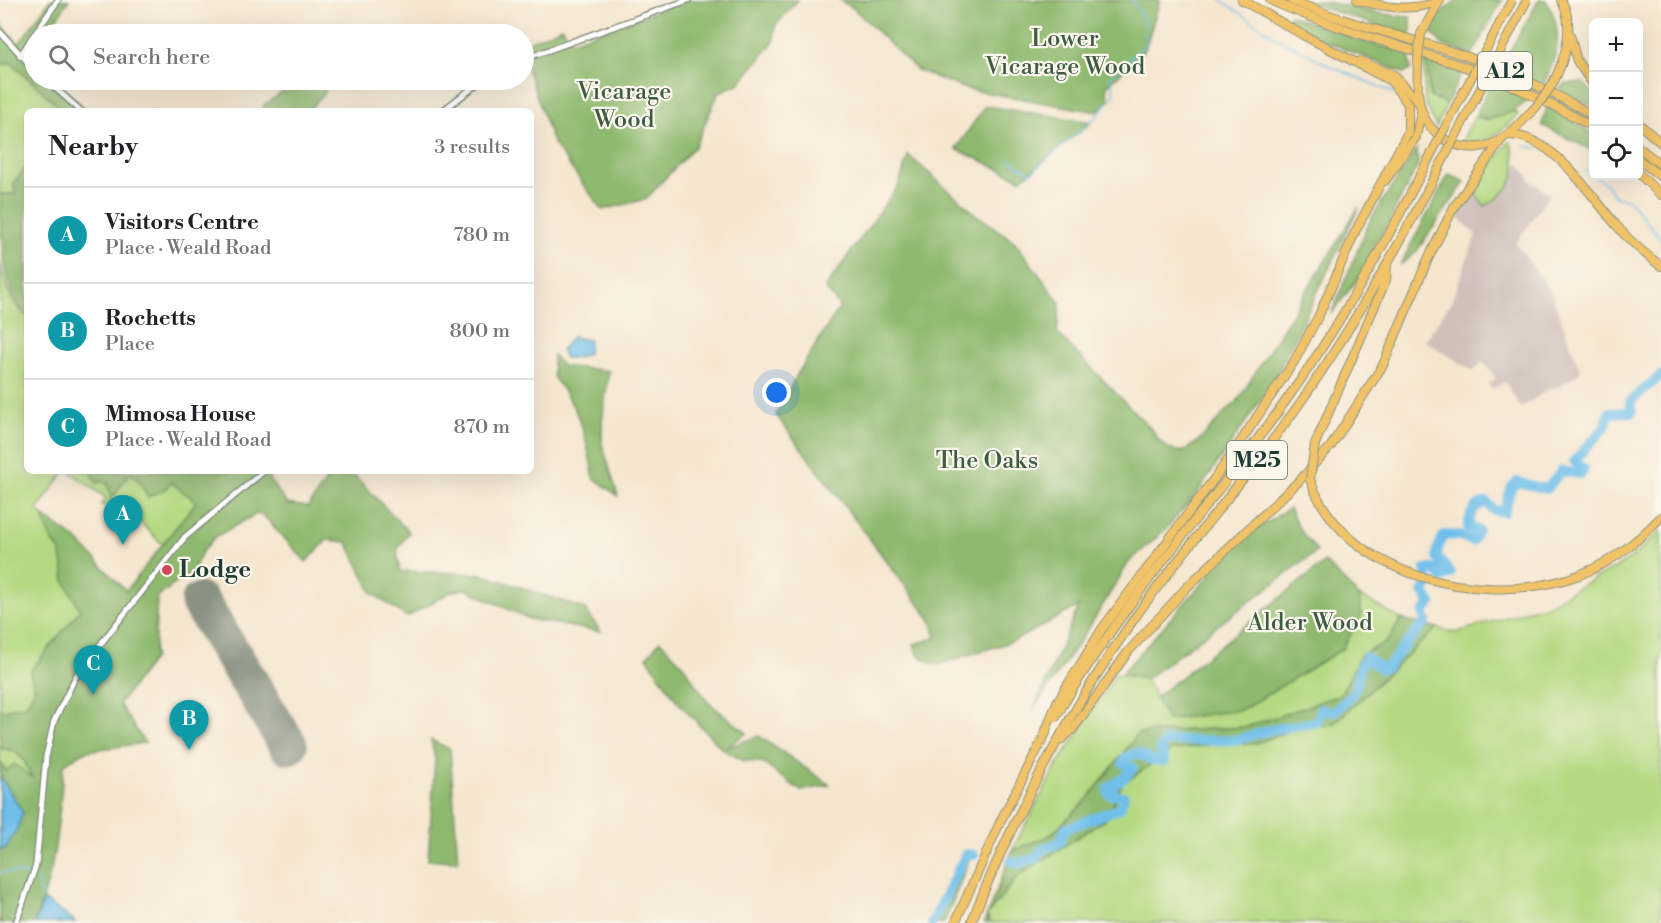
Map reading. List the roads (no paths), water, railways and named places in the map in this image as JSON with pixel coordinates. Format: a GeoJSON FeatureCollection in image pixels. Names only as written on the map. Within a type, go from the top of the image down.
{"type":"FeatureCollection","features":[{"type":"Feature","properties":{"kind":"highway"},"geometry":{"type":"LineString","coordinates":[[1242,0],[1346,57],[1394,75],[1404,83],[1420,105],[1433,130],[1451,144],[1474,148],[1504,137],[1527,138],[1564,164],[1618,227],[1661,266]]}},
{"type":"Feature","properties":{"kind":"highway","name":"A12"},"geometry":{"type":"LineString","coordinates":[[1270,0],[1325,23],[1465,68],[1550,103],[1590,126]]}},
{"type":"Feature","properties":{"kind":"highway","name":"A12"},"geometry":{"type":"LineString","coordinates":[[1292,0],[1334,16],[1499,69],[1548,91],[1589,114]]}},
{"type":"Feature","properties":{"kind":"highway"},"geometry":{"type":"LineString","coordinates":[[1357,0],[1404,10],[1417,9],[1439,1]]}},
{"type":"Feature","properties":{"kind":"highway","name":"M25"},"geometry":{"type":"LineString","coordinates":[[956,923],[1000,820],[1043,738],[1128,606],[1292,392],[1336,326],[1383,247],[1512,0]]}},
{"type":"Feature","properties":{"kind":"highway","name":"M25"},"geometry":{"type":"LineString","coordinates":[[971,923],[1012,829],[1084,695],[1123,635],[1305,396],[1346,334],[1387,265],[1527,0]]}},
{"type":"Feature","properties":{"kind":"highway"},"geometry":{"type":"LineString","coordinates":[[1561,0],[1567,5],[1569,32],[1577,61],[1589,80]]}},
{"type":"Feature","properties":{"kind":"highway"},"geometry":{"type":"LineString","coordinates":[[1420,105],[1418,58],[1421,34],[1439,1]]}},
{"type":"Feature","properties":{"kind":"highway"},"geometry":{"type":"LineString","coordinates":[[1504,137],[1537,106],[1552,85],[1558,73],[1569,32]]}},
{"type":"Feature","properties":{"kind":"highway","name":"M25"},"geometry":{"type":"LineString","coordinates":[[1217,490],[1295,360],[1408,132],[1408,104],[1391,81],[1346,57]]}},
{"type":"Feature","properties":{"kind":"highway"},"geometry":{"type":"LineString","coordinates":[[1550,103],[1589,131]]}},
{"type":"Feature","properties":{"kind":"highway","name":"M25"},"geometry":{"type":"LineString","coordinates":[[1379,188],[1416,137],[1420,105]]}},
{"type":"Feature","properties":{"kind":"highway"},"geometry":{"type":"LineString","coordinates":[[1641,126],[1661,143]]}},
{"type":"Feature","properties":{"kind":"highway","name":"M25"},"geometry":{"type":"LineString","coordinates":[[1057,743],[1073,729],[1128,652],[1187,587],[1300,480],[1331,446],[1383,365],[1428,259],[1474,176],[1504,137]]}},
{"type":"Feature","properties":{"kind":"highway"},"geometry":{"type":"LineString","coordinates":[[1643,151],[1661,165]]}},
{"type":"Feature","properties":{"kind":"highway"},"geometry":{"type":"LineString","coordinates":[[1643,163],[1661,177]]}},
{"type":"Feature","properties":{"kind":"highway"},"geometry":{"type":"LineString","coordinates":[[1643,178],[1661,195]]}},
{"type":"Feature","properties":{"kind":"highway","name":"M25"},"geometry":{"type":"LineString","coordinates":[[1387,265],[1386,280],[1315,444],[1310,480],[1323,510],[1362,549],[1399,568],[1438,581],[1464,587],[1511,589],[1539,586],[1569,579],[1608,562],[1640,538],[1661,517]]}},
{"type":"Feature","properties":{"kind":"highway","name":"M25"},"geometry":{"type":"LineString","coordinates":[[1043,738],[1057,702],[1102,629],[1231,456],[1295,360]]}},
{"type":"Feature","properties":{"kind":"street"},"geometry":{"type":"LineString","coordinates":[[42,24],[58,0]]}},
{"type":"Feature","properties":{"kind":"street"},"geometry":{"type":"LineString","coordinates":[[534,55],[688,0]]}},
{"type":"Feature","properties":{"kind":"street"},"geometry":{"type":"LineString","coordinates":[[0,32],[24,60]]}},
{"type":"Feature","properties":{"kind":"street"},"geometry":{"type":"LineString","coordinates":[[20,56],[24,50]]}},
{"type":"Feature","properties":{"kind":"street"},"geometry":{"type":"LineString","coordinates":[[57,90],[78,108]]}},
{"type":"Feature","properties":{"kind":"street"},"geometry":{"type":"LineString","coordinates":[[446,108],[470,90]]}},
{"type":"Feature","properties":{"kind":"street"},"geometry":{"type":"LineString","coordinates":[[16,923],[36,865],[46,757],[54,721],[77,674],[185,537],[260,474]]}},
{"type":"Feature","properties":{"kind":"water"},"geometry":{"type":"Polygon","coordinates":[[[572,337],[589,340],[588,354],[577,358],[565,358],[561,350],[572,337]]]}},
{"type":"Feature","properties":{"kind":"water"},"geometry":{"type":"Polygon","coordinates":[[[0,776],[23,813],[6,848],[0,849],[0,776]]]}},
{"type":"Feature","properties":{"kind":"water"},"geometry":{"type":"Polygon","coordinates":[[[44,900],[73,920],[75,923],[35,923],[44,900]]]}},
{"type":"Feature","properties":{"kind":"waterway"},"geometry":{"type":"LineString","coordinates":[[1010,160],[1031,173],[1095,118],[1114,95],[1111,77],[1146,43],[1145,21],[1132,0]]}},
{"type":"Feature","properties":{"kind":"waterway"},"geometry":{"type":"LineString","coordinates":[[1221,0],[1277,38],[1332,67],[1394,93]]}},
{"type":"Feature","properties":{"kind":"waterway"},"geometry":{"type":"LineString","coordinates":[[1524,146],[1538,148]]}},
{"type":"Feature","properties":{"kind":"waterway"},"geometry":{"type":"LineString","coordinates":[[1585,170],[1606,184],[1615,197],[1628,199],[1661,239]]}},
{"type":"Feature","properties":{"kind":"waterway"},"geometry":{"type":"LineString","coordinates":[[1011,861],[1018,863],[1036,858],[1042,849],[1059,843],[1065,829],[1120,808],[1124,796],[1109,794],[1108,788],[1125,777],[1133,768],[1123,763],[1126,757],[1137,753],[1151,760],[1165,761],[1160,749],[1166,741],[1237,740],[1270,730],[1317,722],[1320,709],[1332,712],[1353,692],[1366,657],[1381,669],[1387,667],[1426,621],[1423,613],[1431,603],[1423,592],[1429,584],[1425,569],[1434,569],[1442,578],[1451,573],[1437,558],[1438,548],[1444,535],[1460,536],[1472,541],[1478,530],[1468,528],[1473,511],[1478,505],[1487,502],[1493,510],[1504,512],[1511,488],[1517,482],[1547,489],[1561,471],[1581,474],[1584,469],[1574,461],[1605,427],[1609,413],[1632,412],[1630,402],[1661,375]]}},
{"type":"Feature","properties":{"kind":"waterway"},"geometry":{"type":"LineString","coordinates":[[932,923],[966,854],[974,855]]}},
{"type":"Feature","properties":{"kind":"waterway"},"geometry":{"type":"LineString","coordinates":[[0,873],[15,872],[27,875]]}},
{"type":"Feature","properties":{"kind":"waterway"},"geometry":{"type":"LineString","coordinates":[[37,878],[39,891],[44,900]]}},
{"type":"Feature","properties":{"kind":"place","name":"Visitors Centre"},"geometry":{"type":"Point","coordinates":[123,545]}},
{"type":"Feature","properties":{"kind":"place","name":"Lodge"},"geometry":{"type":"Point","coordinates":[167,570]}},
{"type":"Feature","properties":{"kind":"place","name":"Mimosa House"},"geometry":{"type":"Point","coordinates":[93,695]}},
{"type":"Feature","properties":{"kind":"place","name":"Rochetts"},"geometry":{"type":"Point","coordinates":[189,750]}},
{"type":"Feature","properties":{"kind":"park label","name":"Lower Vicarage Wood"},"geometry":{"type":"Point","coordinates":[1065,53]}},
{"type":"Feature","properties":{"kind":"park label","name":"Vicarage Wood"},"geometry":{"type":"Point","coordinates":[624,106]}},
{"type":"Feature","properties":{"kind":"park label","name":"The Oaks"},"geometry":{"type":"Point","coordinates":[987,461]}},
{"type":"Feature","properties":{"kind":"park label","name":"Alder Wood"},"geometry":{"type":"Point","coordinates":[1310,623]}}]}
